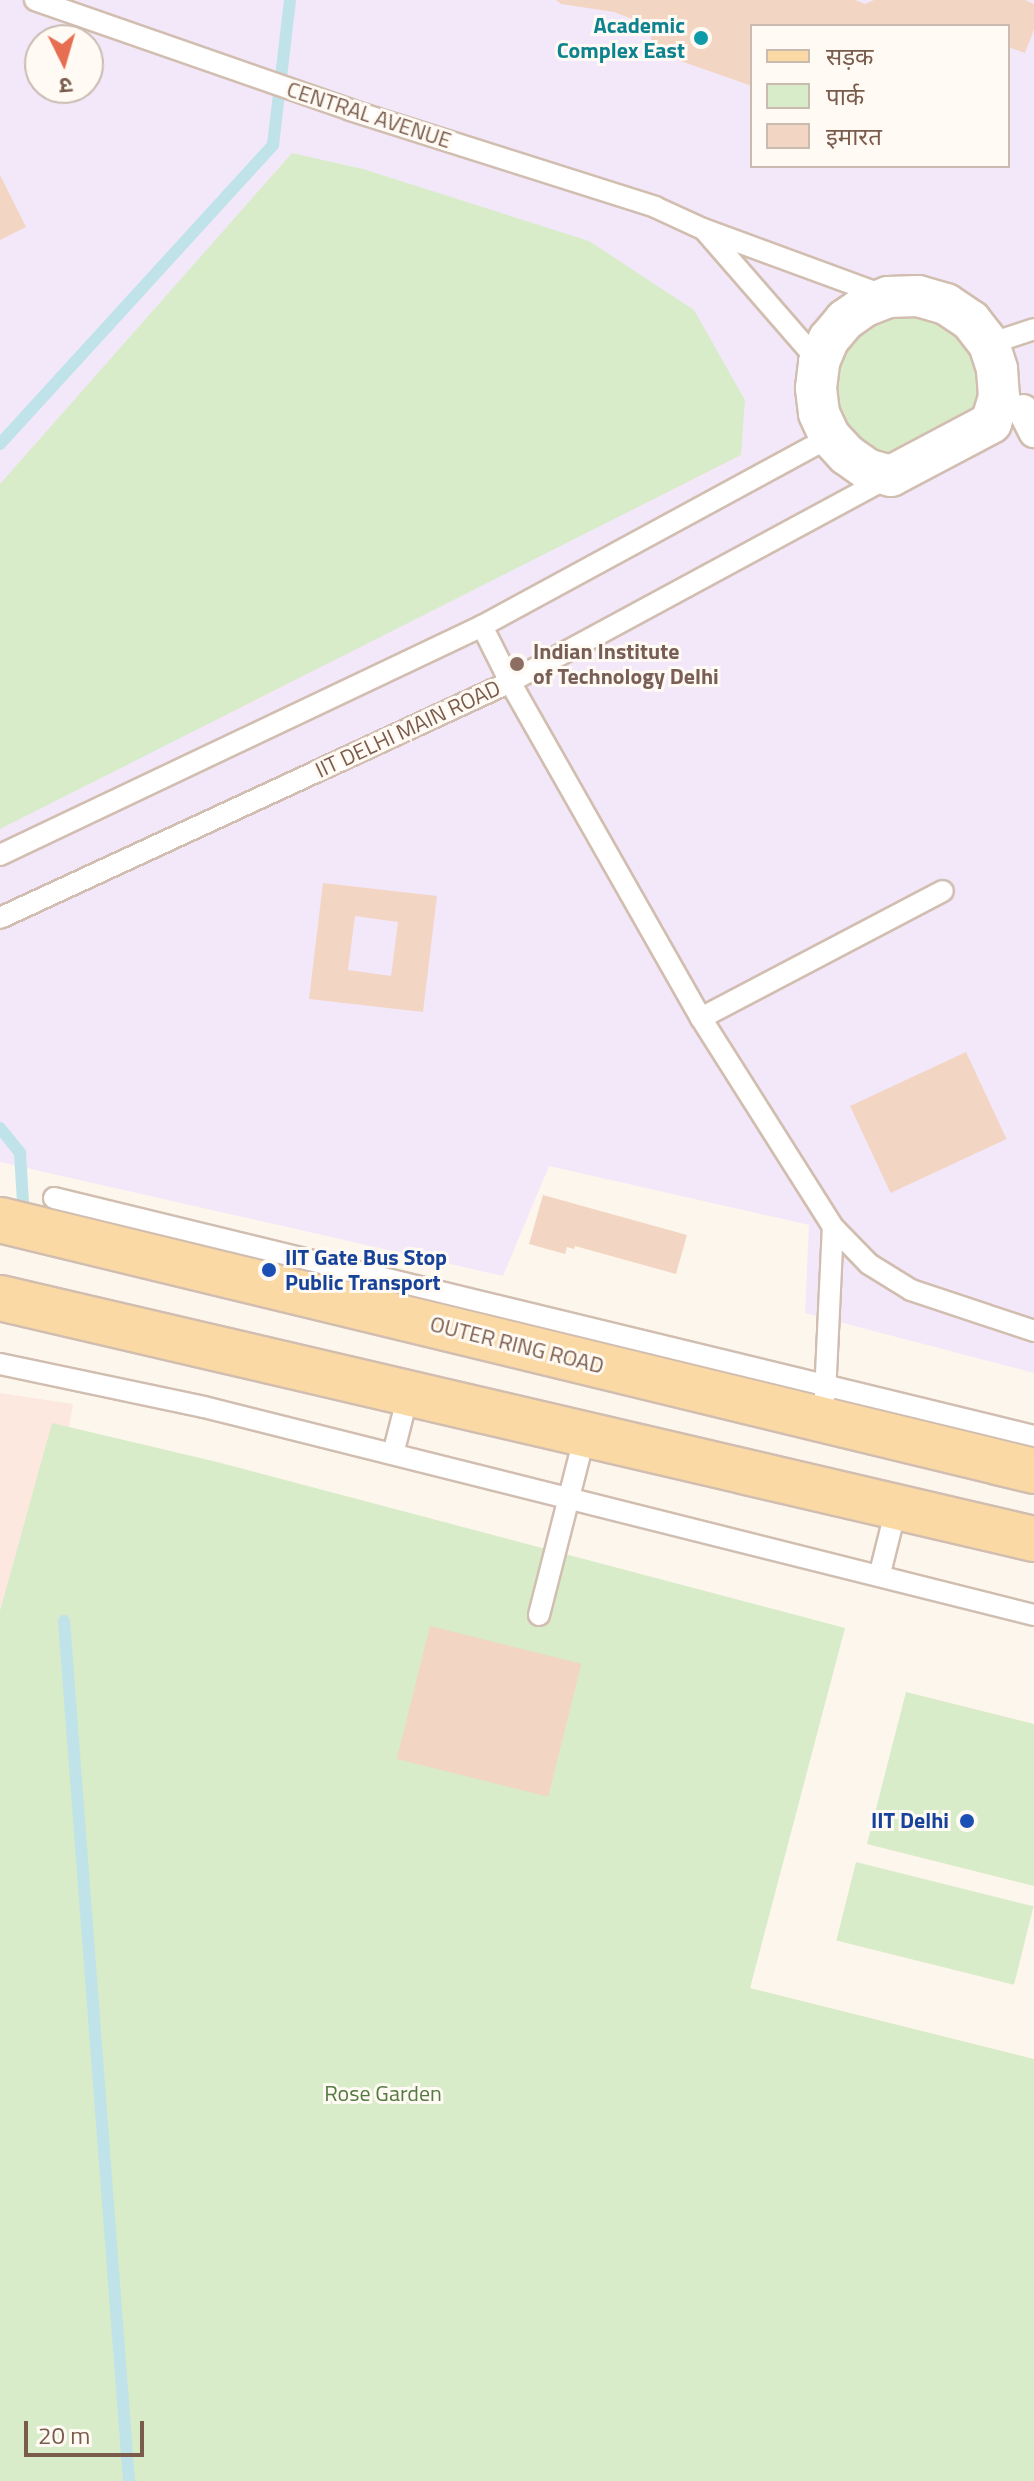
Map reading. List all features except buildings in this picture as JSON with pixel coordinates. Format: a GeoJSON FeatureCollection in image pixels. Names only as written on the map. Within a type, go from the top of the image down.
{"type":"FeatureCollection","features":[{"type":"Feature","properties":{"kind":"main road","name":"OUTER RING ROAD"},"geometry":{"type":"LineString","coordinates":[[0,1220],[424,1305],[824,1402],[1034,1471]]}},
{"type":"Feature","properties":{"kind":"main road"},"geometry":{"type":"LineString","coordinates":[[0,1298],[1034,1539]]}},
{"type":"Feature","properties":{"kind":"street"},"geometry":{"type":"LineString","coordinates":[[918,296],[946,304],[971,321],[989,344],[997,369],[999,397],[1021,418],[891,476],[867,469],[847,455],[830,437],[817,401],[819,362],[829,339],[845,320],[865,306],[888,297],[918,296]]}},
{"type":"Feature","properties":{"kind":"lane","name":"CENTRAL AVENUE"},"geometry":{"type":"LineString","coordinates":[[35,0],[299,92],[655,207],[703,229],[888,297]]}},
{"type":"Feature","properties":{"kind":"lane","name":"CENTRAL AVENUE"},"geometry":{"type":"LineString","coordinates":[[703,229],[819,362]]}},
{"type":"Feature","properties":{"kind":"lane"},"geometry":{"type":"LineString","coordinates":[[989,344],[1034,329]]}},
{"type":"Feature","properties":{"kind":"lane"},"geometry":{"type":"LineString","coordinates":[[0,855],[482,626],[830,437]]}},
{"type":"Feature","properties":{"kind":"lane","name":"IIT DELHI MAIN ROAD"},"geometry":{"type":"LineString","coordinates":[[0,918],[510,682],[891,476]]}},
{"type":"Feature","properties":{"kind":"lane"},"geometry":{"type":"LineString","coordinates":[[482,626],[510,682],[701,1018],[833,1227],[869,1264],[911,1290],[1034,1331]]}},
{"type":"Feature","properties":{"kind":"lane"},"geometry":{"type":"LineString","coordinates":[[701,1018],[943,891]]}},
{"type":"Feature","properties":{"kind":"lane"},"geometry":{"type":"LineString","coordinates":[[54,1198],[424,1305]]}},
{"type":"Feature","properties":{"kind":"lane"},"geometry":{"type":"LineString","coordinates":[[833,1227],[824,1402],[1034,1436]]}},
{"type":"Feature","properties":{"kind":"lane"},"geometry":{"type":"LineString","coordinates":[[0,1364],[204,1407],[880,1573],[1034,1615]]}},
{"type":"Feature","properties":{"kind":"lane"},"geometry":{"type":"LineString","coordinates":[[393,1454],[408,1395]]}},
{"type":"Feature","properties":{"kind":"lane"},"geometry":{"type":"LineString","coordinates":[[539,1615],[585,1435]]}},
{"type":"Feature","properties":{"kind":"lane"},"geometry":{"type":"LineString","coordinates":[[880,1573],[897,1505]]}},
{"type":"Feature","properties":{"kind":"shaded area","name":"Indian Institute of Technology Delhi"},"geometry":{"type":"Polygon","coordinates":[[[0,0],[1034,0],[1034,1373],[805,1313],[809,1225],[549,1166],[503,1276],[0,1162],[0,0]]]}},
{"type":"Feature","properties":{"kind":"shaded area"},"geometry":{"type":"Polygon","coordinates":[[[0,1393],[73,1404],[0,1829],[0,1393]]]}},
{"type":"Feature","properties":{"kind":"green space"},"geometry":{"type":"Polygon","coordinates":[[[292,153],[363,169],[589,241],[694,310],[745,400],[741,455],[0,829],[0,484],[292,153]]]}},
{"type":"Feature","properties":{"kind":"green space"},"geometry":{"type":"Polygon","coordinates":[[[890,313],[945,319],[982,360],[981,415],[891,459],[866,447],[847,427],[837,401],[837,373],[847,347],[866,326],[890,313]]]}},
{"type":"Feature","properties":{"kind":"green space","name":"Rose Garden"},"geometry":{"type":"Polygon","coordinates":[[[52,1423],[217,1462],[845,1628],[750,1988],[1034,2059],[1034,2481],[0,2481],[0,1611],[52,1423]]]}},
{"type":"Feature","properties":{"kind":"green space"},"geometry":{"type":"Polygon","coordinates":[[[906,1692],[1034,1724],[1034,1886],[867,1844],[906,1692]]]}},
{"type":"Feature","properties":{"kind":"green space"},"geometry":{"type":"Polygon","coordinates":[[[856,1862],[1034,1906],[1014,1985],[836,1941],[856,1862]]]}},
{"type":"Feature","properties":{"kind":"waterway"},"geometry":{"type":"LineString","coordinates":[[0,444],[273,145],[290,0]]}},
{"type":"Feature","properties":{"kind":"waterway"},"geometry":{"type":"LineString","coordinates":[[0,1128],[20,1153],[23,1202]]}},
{"type":"Feature","properties":{"kind":"waterway"},"geometry":{"type":"LineString","coordinates":[[64,1621],[129,2481]]}},
{"type":"Feature","properties":{"kind":"place","name":"Academic Complex East"},"geometry":{"type":"Point","coordinates":[701,38]}},
{"type":"Feature","properties":{"kind":"place","name":"Indian Institute of Technology Delhi"},"geometry":{"type":"Point","coordinates":[517,664]}},
{"type":"Feature","properties":{"kind":"place","name":"IIT Gate Bus Stop Public Transport"},"geometry":{"type":"Point","coordinates":[269,1270]}},
{"type":"Feature","properties":{"kind":"place","name":"IIT Delhi"},"geometry":{"type":"Point","coordinates":[967,1821]}}]}
